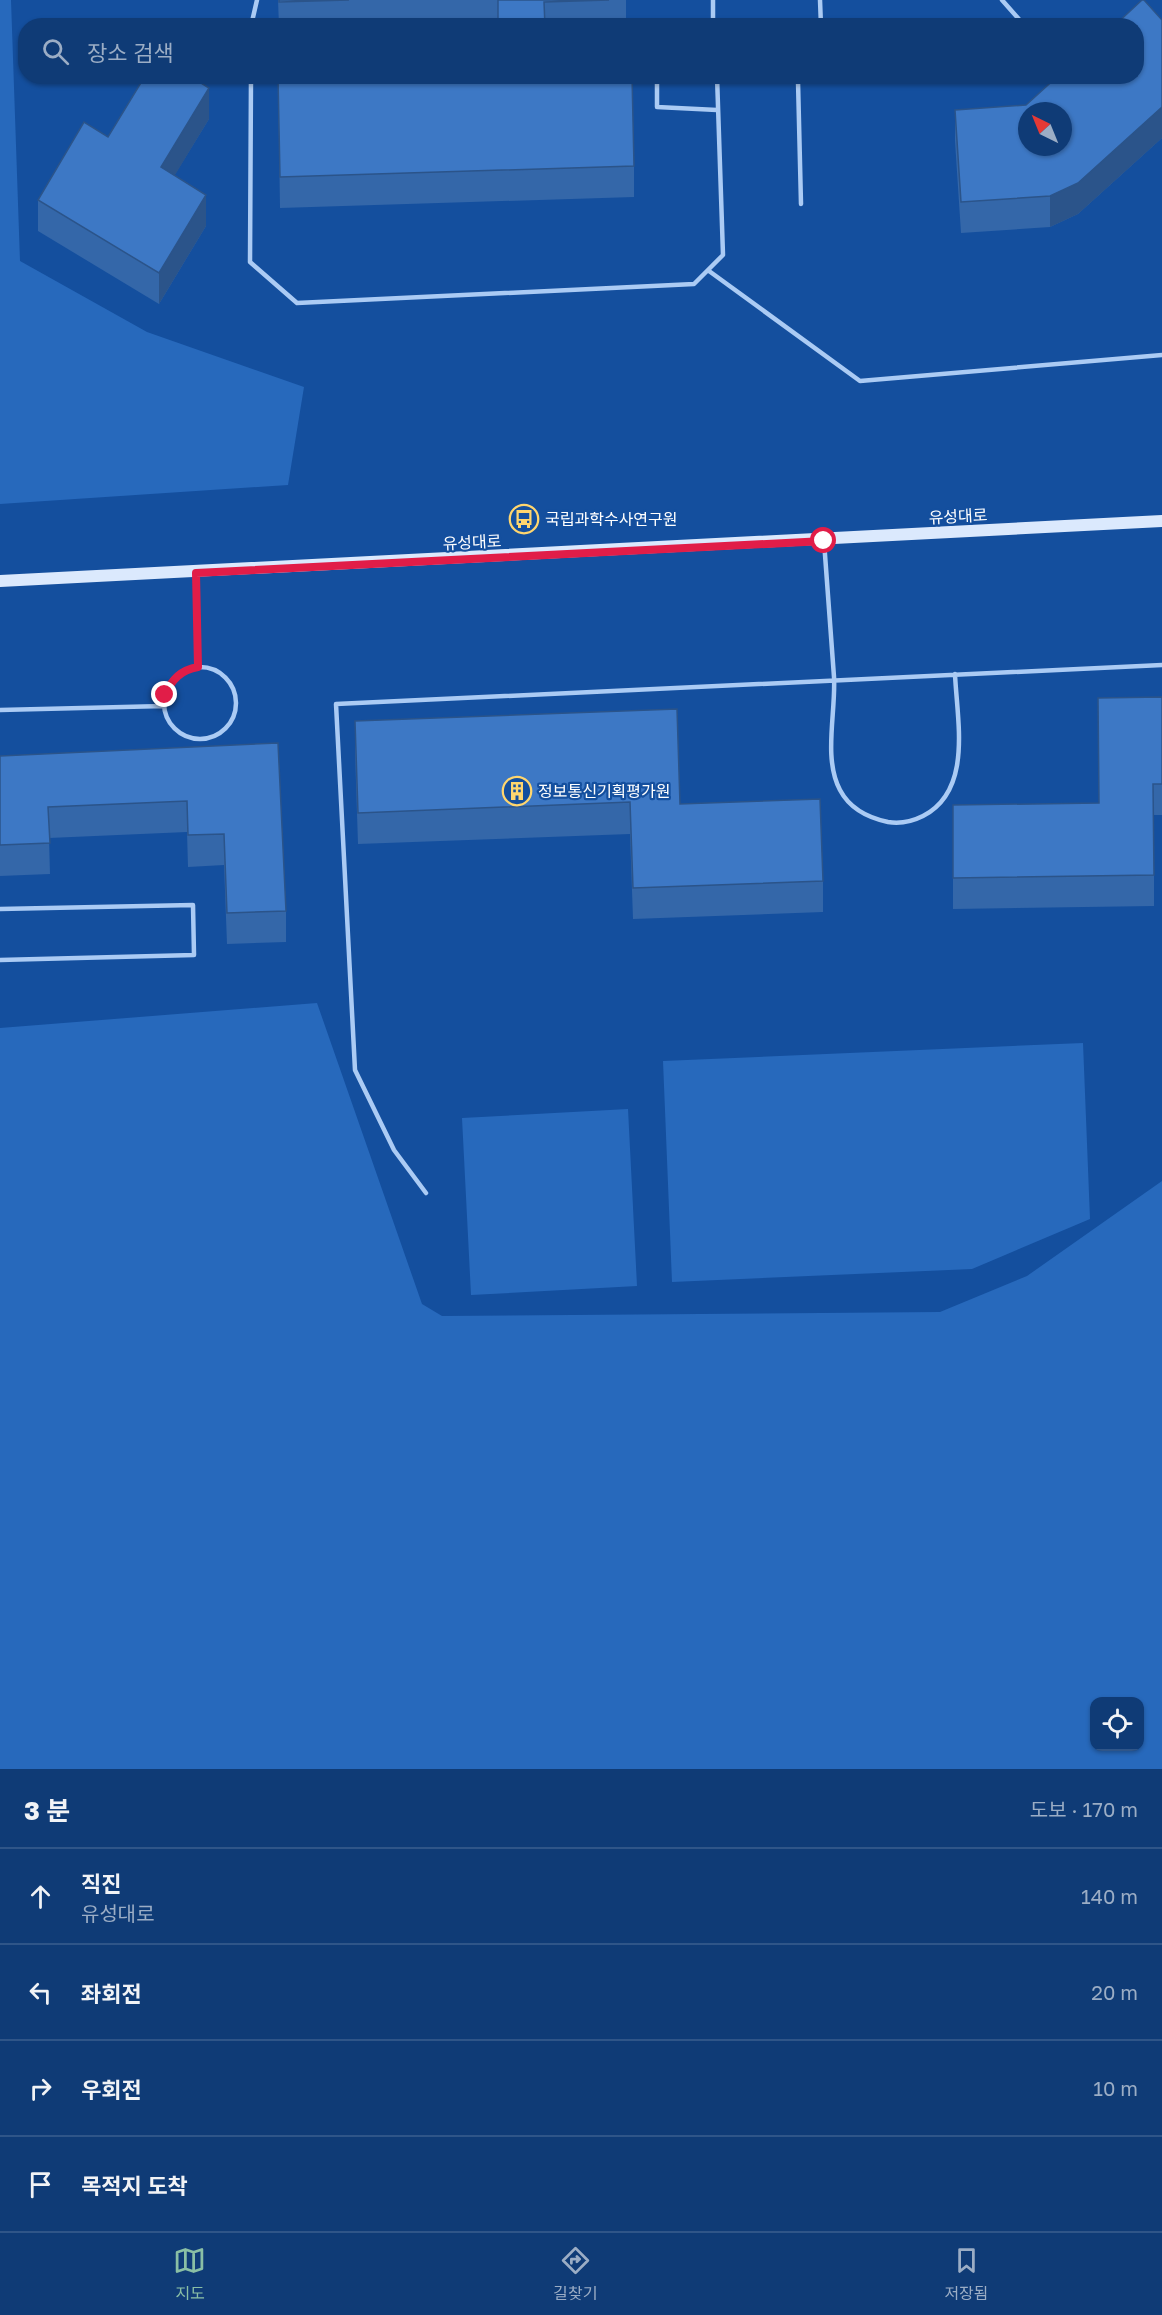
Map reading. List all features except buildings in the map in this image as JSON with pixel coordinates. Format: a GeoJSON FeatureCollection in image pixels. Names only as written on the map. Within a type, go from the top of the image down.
{"type":"FeatureCollection","features":[{"type":"Feature","properties":{"kind":"main road","name":"유성대로"},"geometry":{"type":"LineString","coordinates":[[0,581],[824,541],[1162,521]]}},
{"type":"Feature","properties":{"kind":"lane"},"geometry":{"type":"LineString","coordinates":[[253,18],[257,0]]}},
{"type":"Feature","properties":{"kind":"lane"},"geometry":{"type":"LineString","coordinates":[[713,0],[713,18]]}},
{"type":"Feature","properties":{"kind":"lane"},"geometry":{"type":"LineString","coordinates":[[820,0],[821,18]]}},
{"type":"Feature","properties":{"kind":"lane"},"geometry":{"type":"LineString","coordinates":[[1002,0],[1018,18]]}},
{"type":"Feature","properties":{"kind":"lane"},"geometry":{"type":"LineString","coordinates":[[251,84],[250,262],[297,303],[694,284],[723,255],[717,84]]}},
{"type":"Feature","properties":{"kind":"lane"},"geometry":{"type":"LineString","coordinates":[[657,84],[657,107],[717,110]]}},
{"type":"Feature","properties":{"kind":"lane"},"geometry":{"type":"LineString","coordinates":[[798,84],[801,204]]}},
{"type":"Feature","properties":{"kind":"lane"},"geometry":{"type":"LineString","coordinates":[[709,271],[860,381],[1162,355]]}},
{"type":"Feature","properties":{"kind":"lane"},"geometry":{"type":"LineString","coordinates":[[824,541],[834,680],[834,770],[840,790],[854,807],[872,819],[893,823],[914,820],[933,810],[947,796],[955,778],[955,674]]}},
{"type":"Feature","properties":{"kind":"lane"},"geometry":{"type":"LineString","coordinates":[[196,573],[198,667]]}},
{"type":"Feature","properties":{"kind":"lane"},"geometry":{"type":"LineString","coordinates":[[426,1194],[394,1150],[355,1070],[336,704],[1162,664]]}},
{"type":"Feature","properties":{"kind":"lane"},"geometry":{"type":"LineString","coordinates":[[198,667],[220,673],[234,691],[237,703],[229,726],[219,734],[195,739],[174,728],[164,706],[169,684],[187,669],[198,667]]}},
{"type":"Feature","properties":{"kind":"lane"},"geometry":{"type":"LineString","coordinates":[[0,710],[164,706]]}},
{"type":"Feature","properties":{"kind":"lane"},"geometry":{"type":"LineString","coordinates":[[0,909],[194,905],[194,956],[0,960]]}},
{"type":"Feature","properties":{"kind":"shaded area"},"geometry":{"type":"Polygon","coordinates":[[[0,0],[11,0],[20,261],[147,332],[304,387],[288,485],[0,504],[0,0]]]}},
{"type":"Feature","properties":{"kind":"shaded area"},"geometry":{"type":"Polygon","coordinates":[[[317,1003],[422,1304],[442,1316],[940,1312],[1027,1276],[1162,1181],[1162,1769],[0,1769],[0,1028],[317,1003]]]}},
{"type":"Feature","properties":{"kind":"shaded area"},"geometry":{"type":"Polygon","coordinates":[[[1083,1043],[1090,1219],[972,1269],[672,1282],[663,1061],[1083,1043]]]}},
{"type":"Feature","properties":{"kind":"shaded area"},"geometry":{"type":"Polygon","coordinates":[[[628,1109],[637,1286],[471,1295],[462,1118],[628,1109]]]}},
{"type":"Feature","properties":{"kind":"place","name":"국립과학수사연구원"},"geometry":{"type":"Point","coordinates":[524,519]}},
{"type":"Feature","properties":{"kind":"place","name":"정보통신기획평가원"},"geometry":{"type":"Point","coordinates":[517,791]}},
{"type":"Feature","properties":{"kind":"route"},"geometry":{"type":"LineString","coordinates":[[165,695],[169,684],[177,675],[187,669],[198,667],[196,573],[824,541]]}}]}
